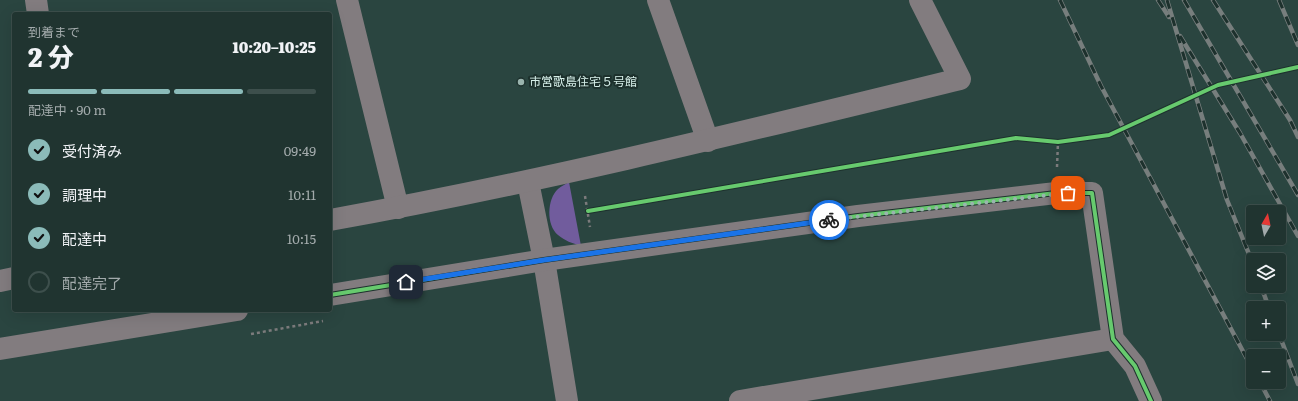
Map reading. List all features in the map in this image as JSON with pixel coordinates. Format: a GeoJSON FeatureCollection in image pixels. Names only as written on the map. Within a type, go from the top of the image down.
{"type":"FeatureCollection","features":[{"type":"Feature","properties":{"kind":"street"},"geometry":{"type":"LineString","coordinates":[[36,0],[38,12]]}},
{"type":"Feature","properties":{"kind":"street"},"geometry":{"type":"LineString","coordinates":[[347,0],[398,208]]}},
{"type":"Feature","properties":{"kind":"street"},"geometry":{"type":"LineString","coordinates":[[658,0],[708,141]]}},
{"type":"Feature","properties":{"kind":"street"},"geometry":{"type":"LineString","coordinates":[[332,220],[528,182],[708,141],[960,79],[920,0]]}},
{"type":"Feature","properties":{"kind":"street"},"geometry":{"type":"LineString","coordinates":[[528,182],[544,260],[567,401]]}},
{"type":"Feature","properties":{"kind":"street"},"geometry":{"type":"LineString","coordinates":[[332,295],[544,260],[858,216],[1056,193],[1092,193],[1112,339],[1135,366],[1151,401]]}},
{"type":"Feature","properties":{"kind":"street"},"geometry":{"type":"LineString","coordinates":[[0,281],[12,278]]}},
{"type":"Feature","properties":{"kind":"street"},"geometry":{"type":"LineString","coordinates":[[0,349],[225,312]]}},
{"type":"Feature","properties":{"kind":"street"},"geometry":{"type":"LineString","coordinates":[[740,401],[1112,339]]}},
{"type":"Feature","properties":{"kind":"path"},"geometry":{"type":"LineString","coordinates":[[1051,142],[1066,141]]}},
{"type":"Feature","properties":{"kind":"path"},"geometry":{"type":"LineString","coordinates":[[580,170],[592,234]]}},
{"type":"Feature","properties":{"kind":"path"},"geometry":{"type":"LineString","coordinates":[[588,211],[596,210]]}},
{"type":"Feature","properties":{"kind":"path"},"geometry":{"type":"LineString","coordinates":[[243,335],[330,320]]}},
{"type":"Feature","properties":{"kind":"shaded area"},"geometry":{"type":"Polygon","coordinates":[[[569,182],[581,246],[558,235],[551,225],[549,212],[554,193],[569,182]]]}},
{"type":"Feature","properties":{"kind":"railway"},"geometry":{"type":"LineString","coordinates":[[1060,0],[1101,86],[1246,357]]}},
{"type":"Feature","properties":{"kind":"railway"},"geometry":{"type":"LineString","coordinates":[[1158,0],[1169,17]]}},
{"type":"Feature","properties":{"kind":"railway"},"geometry":{"type":"LineString","coordinates":[[1167,0],[1227,200],[1249,253]]}},
{"type":"Feature","properties":{"kind":"railway"},"geometry":{"type":"LineString","coordinates":[[1184,0],[1298,195]]}},
{"type":"Feature","properties":{"kind":"railway"},"geometry":{"type":"LineString","coordinates":[[1213,0],[1290,120],[1298,137]]}},
{"type":"Feature","properties":{"kind":"railway"},"geometry":{"type":"LineString","coordinates":[[1279,0],[1298,45]]}},
{"type":"Feature","properties":{"kind":"railway"},"geometry":{"type":"LineString","coordinates":[[1180,36],[1240,133],[1298,236]]}},
{"type":"Feature","properties":{"kind":"railway"},"geometry":{"type":"LineString","coordinates":[[1264,293],[1266,301]]}},
{"type":"Feature","properties":{"kind":"railway"},"geometry":{"type":"LineString","coordinates":[[1282,341],[1298,384]]}},
{"type":"Feature","properties":{"kind":"railway"},"geometry":{"type":"LineString","coordinates":[[1264,389],[1270,401]]}},
{"type":"Feature","properties":{"kind":"cycle path"},"geometry":{"type":"LineString","coordinates":[[588,211],[1016,138],[1058,142],[1109,135],[1218,85],[1298,67]]}},
{"type":"Feature","properties":{"kind":"cycle path"},"geometry":{"type":"LineString","coordinates":[[332,295],[544,260],[858,216],[1056,193],[1092,193],[1113,339],[1135,366],[1151,401]]}},
{"type":"Feature","properties":{"kind":"way so far"},"geometry":{"type":"LineString","coordinates":[[829,220],[1056,193],[1068,193]]}},
{"type":"Feature","properties":{"kind":"place","name":"市営歌島住宅５号館"},"geometry":{"type":"Point","coordinates":[521,82]}},
{"type":"Feature","properties":{"kind":"route"},"geometry":{"type":"LineString","coordinates":[[406,282],[544,260],[829,220]]}}]}
